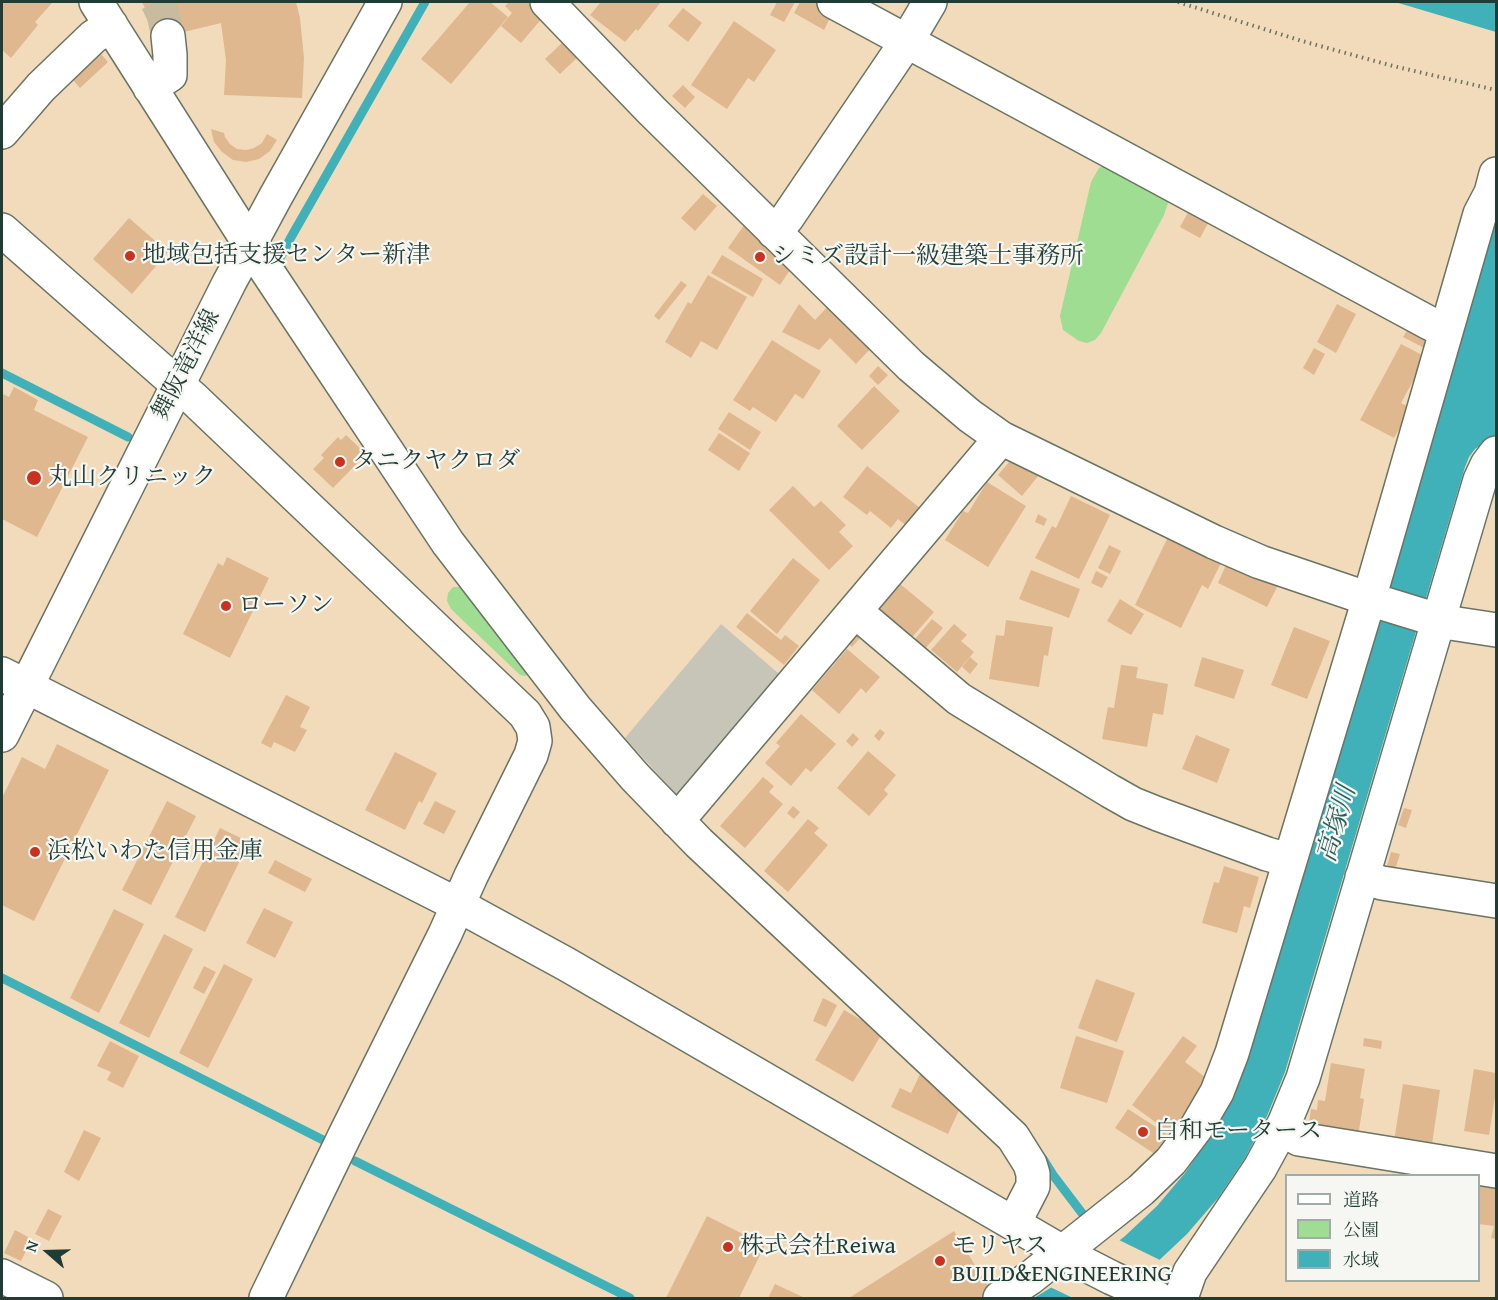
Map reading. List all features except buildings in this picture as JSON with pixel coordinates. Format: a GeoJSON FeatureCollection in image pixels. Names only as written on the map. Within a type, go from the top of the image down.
{"type":"FeatureCollection","features":[{"type":"Feature","properties":{"kind":"street","name":"舞阪竜洋線"},"geometry":{"type":"LineString","coordinates":[[2,735],[14,681],[178,384],[249,244],[385,2]]}},
{"type":"Feature","properties":{"kind":"street"},"geometry":{"type":"LineString","coordinates":[[547,2],[652,111],[911,366],[970,416],[1001,438],[1237,552],[1284,571],[1444,622],[1497,630]]}},
{"type":"Feature","properties":{"kind":"street"},"geometry":{"type":"LineString","coordinates":[[834,2],[1431,324],[1446,329]]}},
{"type":"Feature","properties":{"kind":"street"},"geometry":{"type":"LineString","coordinates":[[774,232],[787,218],[907,41],[930,2]]}},
{"type":"Feature","properties":{"kind":"street"},"geometry":{"type":"LineString","coordinates":[[104,13],[249,244],[448,543],[575,708],[635,777],[699,843],[1013,1137],[1034,1174],[1034,1186],[1014,1223]]}},
{"type":"Feature","properties":{"kind":"street"},"geometry":{"type":"LineString","coordinates":[[2,132],[41,87],[93,37],[104,13]]}},
{"type":"Feature","properties":{"kind":"street"},"geometry":{"type":"LineString","coordinates":[[150,87],[170,75],[168,36]]}},
{"type":"Feature","properties":{"kind":"street"},"geometry":{"type":"LineString","coordinates":[[1000,1299],[1067,1254],[1141,1190],[1171,1161],[1196,1128],[1217,1092],[1232,1053],[1369,599],[1480,214],[1491,193],[1497,174]]}},
{"type":"Feature","properties":{"kind":"street"},"geometry":{"type":"LineString","coordinates":[[2,230],[178,384],[525,714],[533,727],[535,741],[531,755],[266,1299]]}},
{"type":"Feature","properties":{"kind":"street"},"geometry":{"type":"LineString","coordinates":[[677,821],[1001,438]]}},
{"type":"Feature","properties":{"kind":"street"},"geometry":{"type":"LineString","coordinates":[[1181,1299],[1190,1272],[1260,1168],[1281,1129],[1303,1078],[1362,877],[1433,618],[1480,480],[1487,465],[1497,453]]}},
{"type":"Feature","properties":{"kind":"street"},"geometry":{"type":"LineString","coordinates":[[855,611],[959,699],[1110,791],[1158,814],[1289,860]]}},
{"type":"Feature","properties":{"kind":"street"},"geometry":{"type":"LineString","coordinates":[[14,681],[458,905],[566,963],[1067,1254],[1149,1295]]}},
{"type":"Feature","properties":{"kind":"street"},"geometry":{"type":"LineString","coordinates":[[1362,877],[1382,883],[1497,901]]}},
{"type":"Feature","properties":{"kind":"street"},"geometry":{"type":"LineString","coordinates":[[1281,1129],[1299,1139],[1497,1171]]}},
{"type":"Feature","properties":{"kind":"street"},"geometry":{"type":"LineString","coordinates":[[2,1276],[46,1299]]}},
{"type":"Feature","properties":{"kind":"path"},"geometry":{"type":"LineString","coordinates":[[1178,2],[1302,41],[1393,66],[1497,90]]}},
{"type":"Feature","properties":{"kind":"shaded area"},"geometry":{"type":"Polygon","coordinates":[[[721,624],[785,679],[678,796],[625,738],[721,624]]]}},
{"type":"Feature","properties":{"kind":"green space"},"geometry":{"type":"Polygon","coordinates":[[[1109,163],[1165,192],[1168,203],[1164,215],[1101,333],[1095,340],[1087,343],[1079,341],[1063,330],[1060,316],[1091,182],[1099,168],[1109,163]]]}},
{"type":"Feature","properties":{"kind":"green space"},"geometry":{"type":"Polygon","coordinates":[[[453,587],[462,587],[528,672],[526,676],[520,675],[451,609],[447,601],[448,593],[453,587]]]}},
{"type":"Feature","properties":{"kind":"water"},"geometry":{"type":"Polygon","coordinates":[[[1395,2],[1496,2],[1496,32],[1395,2]]]}},
{"type":"Feature","properties":{"kind":"water","name":"高塚川"},"geometry":{"type":"Polygon","coordinates":[[[1496,215],[1496,436],[1475,449],[1465,467],[1285,1072],[1267,1116],[1245,1158],[1218,1198],[1187,1234],[1152,1267],[1111,1298],[1034,1298],[1091,1263],[1125,1236],[1157,1206],[1185,1173],[1210,1137],[1496,215]]]}},
{"type":"Feature","properties":{"kind":"pier"},"geometry":{"type":"Polygon","coordinates":[[[1117,1239],[1162,1261],[1116,1298],[1073,1298],[1048,1286],[1089,1260],[1117,1239]]]}},
{"type":"Feature","properties":{"kind":"waterway"},"geometry":{"type":"LineString","coordinates":[[282,269],[278,262],[290,239],[425,2]]}},
{"type":"Feature","properties":{"kind":"waterway"},"geometry":{"type":"LineString","coordinates":[[2,373],[128,437]]}},
{"type":"Feature","properties":{"kind":"waterway"},"geometry":{"type":"LineString","coordinates":[[2,978],[331,1144]]}},
{"type":"Feature","properties":{"kind":"waterway"},"geometry":{"type":"LineString","coordinates":[[1043,1159],[1088,1221]]}},
{"type":"Feature","properties":{"kind":"waterway"},"geometry":{"type":"LineString","coordinates":[[355,1161],[630,1298]]}},
{"type":"Feature","properties":{"kind":"tunnel"},"geometry":{"type":"LineString","coordinates":[[157,2],[168,36]]}},
{"type":"Feature","properties":{"kind":"place","name":"地域包括支援センター新津"},"geometry":{"type":"Point","coordinates":[130,256]}},
{"type":"Feature","properties":{"kind":"place","name":"シミズ設計一級建築士事務所"},"geometry":{"type":"Point","coordinates":[760,257]}},
{"type":"Feature","properties":{"kind":"place","name":"タニクヤクロダ"},"geometry":{"type":"Point","coordinates":[340,462]}},
{"type":"Feature","properties":{"kind":"place","name":"丸山クリニック"},"geometry":{"type":"Point","coordinates":[34,478]}},
{"type":"Feature","properties":{"kind":"place","name":"ローソン"},"geometry":{"type":"Point","coordinates":[226,606]}},
{"type":"Feature","properties":{"kind":"place","name":"浜松いわた信用金庫"},"geometry":{"type":"Point","coordinates":[35,852]}},
{"type":"Feature","properties":{"kind":"place","name":"白和モータース"},"geometry":{"type":"Point","coordinates":[1143,1132]}},
{"type":"Feature","properties":{"kind":"place","name":"株式会社Reiwa"},"geometry":{"type":"Point","coordinates":[728,1247]}},
{"type":"Feature","properties":{"kind":"place","name":"モリヤス BUILD&ENGINEERING"},"geometry":{"type":"Point","coordinates":[940,1261]}}]}
